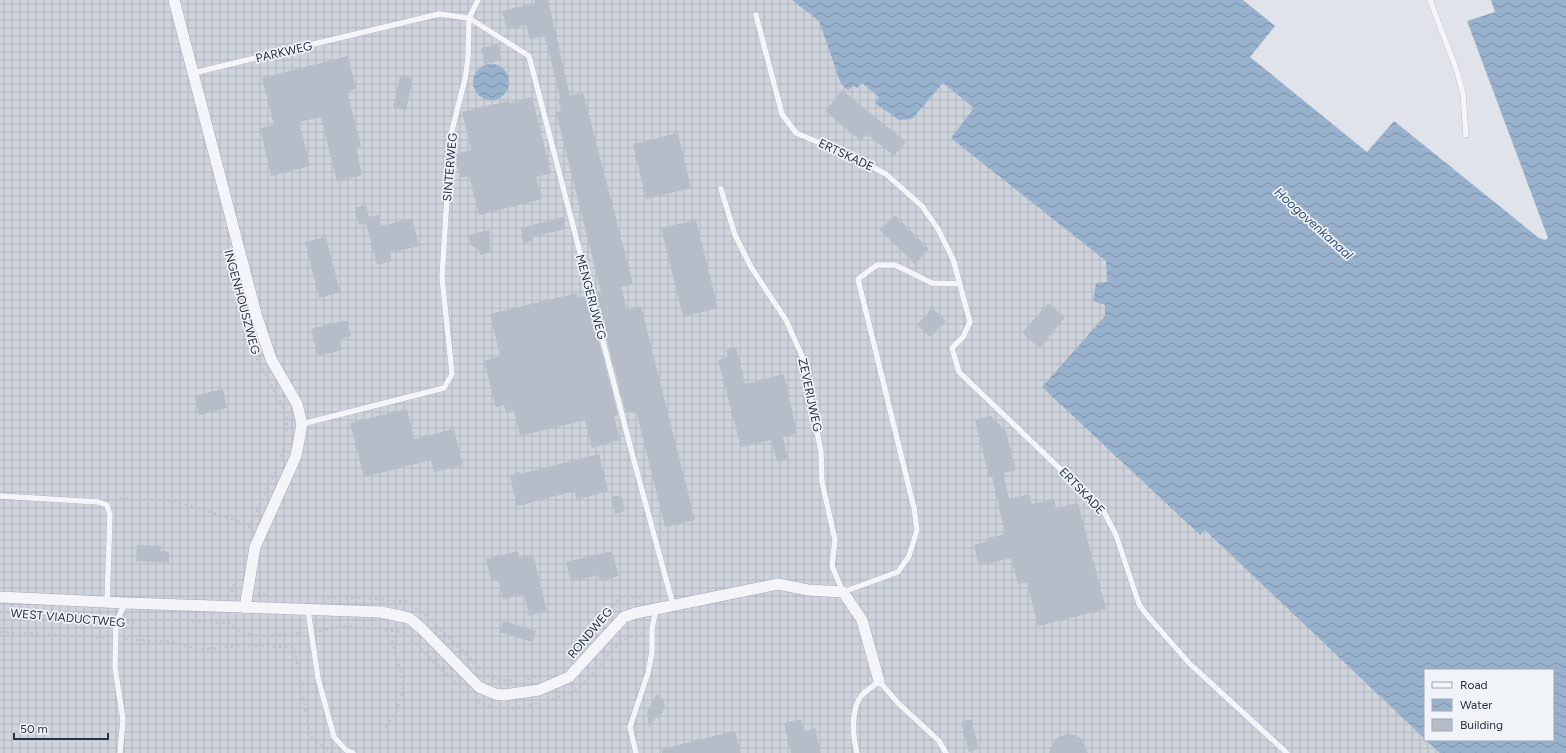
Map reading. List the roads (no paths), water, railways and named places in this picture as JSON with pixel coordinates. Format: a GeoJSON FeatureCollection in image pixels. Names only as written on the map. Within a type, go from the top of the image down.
{"type":"FeatureCollection","features":[{"type":"Feature","properties":{"kind":"street","name":"INGENHOUSZWEG"},"geometry":{"type":"LineString","coordinates":[[174,0],[256,314],[271,360],[297,404],[302,424],[296,456],[255,547],[245,608]]}},
{"type":"Feature","properties":{"kind":"street","name":"RONDWEG"},"geometry":{"type":"LineString","coordinates":[[504,695],[540,690],[569,677],[624,617],[673,605],[778,584],[808,590],[843,592]]}},
{"type":"Feature","properties":{"kind":"street"},"geometry":{"type":"LineString","coordinates":[[843,592],[862,620],[879,681]]}},
{"type":"Feature","properties":{"kind":"street","name":"WEST VIADUCTWEG"},"geometry":{"type":"LineString","coordinates":[[0,597],[125,604],[381,612],[409,618],[421,628],[479,687],[495,694],[504,695]]}},
{"type":"Feature","properties":{"kind":"lane"},"geometry":{"type":"LineString","coordinates":[[470,18],[478,0]]}},
{"type":"Feature","properties":{"kind":"lane"},"geometry":{"type":"LineString","coordinates":[[1430,0],[1457,71],[1463,94],[1466,135]]}},
{"type":"Feature","properties":{"kind":"lane","name":"PARKWEG"},"geometry":{"type":"LineString","coordinates":[[192,73],[439,14],[470,18]]}},
{"type":"Feature","properties":{"kind":"lane","name":"ERTSKADE"},"geometry":{"type":"LineString","coordinates":[[756,15],[782,114],[796,133],[849,155],[886,174],[922,206],[938,229],[953,259],[970,322],[963,337],[952,348],[959,372],[1103,510],[1116,536],[1139,604],[1146,614],[1189,663],[1287,753]]}},
{"type":"Feature","properties":{"kind":"lane","name":"SINTERWEG"},"geometry":{"type":"LineString","coordinates":[[302,424],[444,388],[452,374],[442,277],[451,134],[465,79],[468,58],[470,18]]}},
{"type":"Feature","properties":{"kind":"lane","name":"MENGERIJWEG"},"geometry":{"type":"LineString","coordinates":[[470,18],[529,56],[673,605]]}},
{"type":"Feature","properties":{"kind":"lane","name":"ZEVERIJWEG"},"geometry":{"type":"LineString","coordinates":[[721,189],[735,235],[751,267],[786,320],[802,356],[821,452],[822,482],[835,540],[832,566],[843,592]]}},
{"type":"Feature","properties":{"kind":"lane"},"geometry":{"type":"LineString","coordinates":[[843,592],[898,572],[909,556],[917,530],[914,508],[858,279],[877,265],[895,265],[932,283],[960,284]]}},
{"type":"Feature","properties":{"kind":"lane"},"geometry":{"type":"LineString","coordinates":[[0,496],[98,502],[107,505],[110,515],[107,603]]}},
{"type":"Feature","properties":{"kind":"lane"},"geometry":{"type":"LineString","coordinates":[[120,753],[123,720],[115,667],[116,623],[125,604]]}},
{"type":"Feature","properties":{"kind":"lane"},"geometry":{"type":"LineString","coordinates":[[636,753],[630,727],[648,673],[652,652],[652,629],[656,609]]}},
{"type":"Feature","properties":{"kind":"lane"},"geometry":{"type":"LineString","coordinates":[[308,610],[318,678],[334,737],[346,750],[353,753]]}},
{"type":"Feature","properties":{"kind":"lane"},"geometry":{"type":"LineString","coordinates":[[857,753],[852,735],[855,714],[861,696],[879,681],[898,703],[939,741],[946,753]]}},
{"type":"Feature","properties":{"kind":"water","name":"Hoogovenkanaal"},"geometry":{"type":"Polygon","coordinates":[[[792,0],[1243,0],[1275,26],[1250,57],[1367,152],[1394,121],[1539,238],[1545,240],[1548,238],[1467,21],[1495,12],[1491,0],[1566,0],[1566,753],[1440,753],[1427,741],[1554,741],[1554,669],[1424,669],[1424,738],[1205,530],[1200,535],[1042,387],[1105,316],[1105,305],[1093,301],[1096,283],[1107,282],[1106,261],[951,138],[974,108],[943,83],[912,119],[899,120],[875,103],[879,97],[862,83],[857,88],[853,86],[848,90],[841,84],[819,21],[792,0]]]}},
{"type":"Feature","properties":{"kind":"water"},"geometry":{"type":"Polygon","coordinates":[[[494,64],[504,69],[508,75],[508,89],[504,95],[498,99],[488,100],[478,95],[474,89],[473,79],[478,69],[484,65],[494,64]]]}}]}
